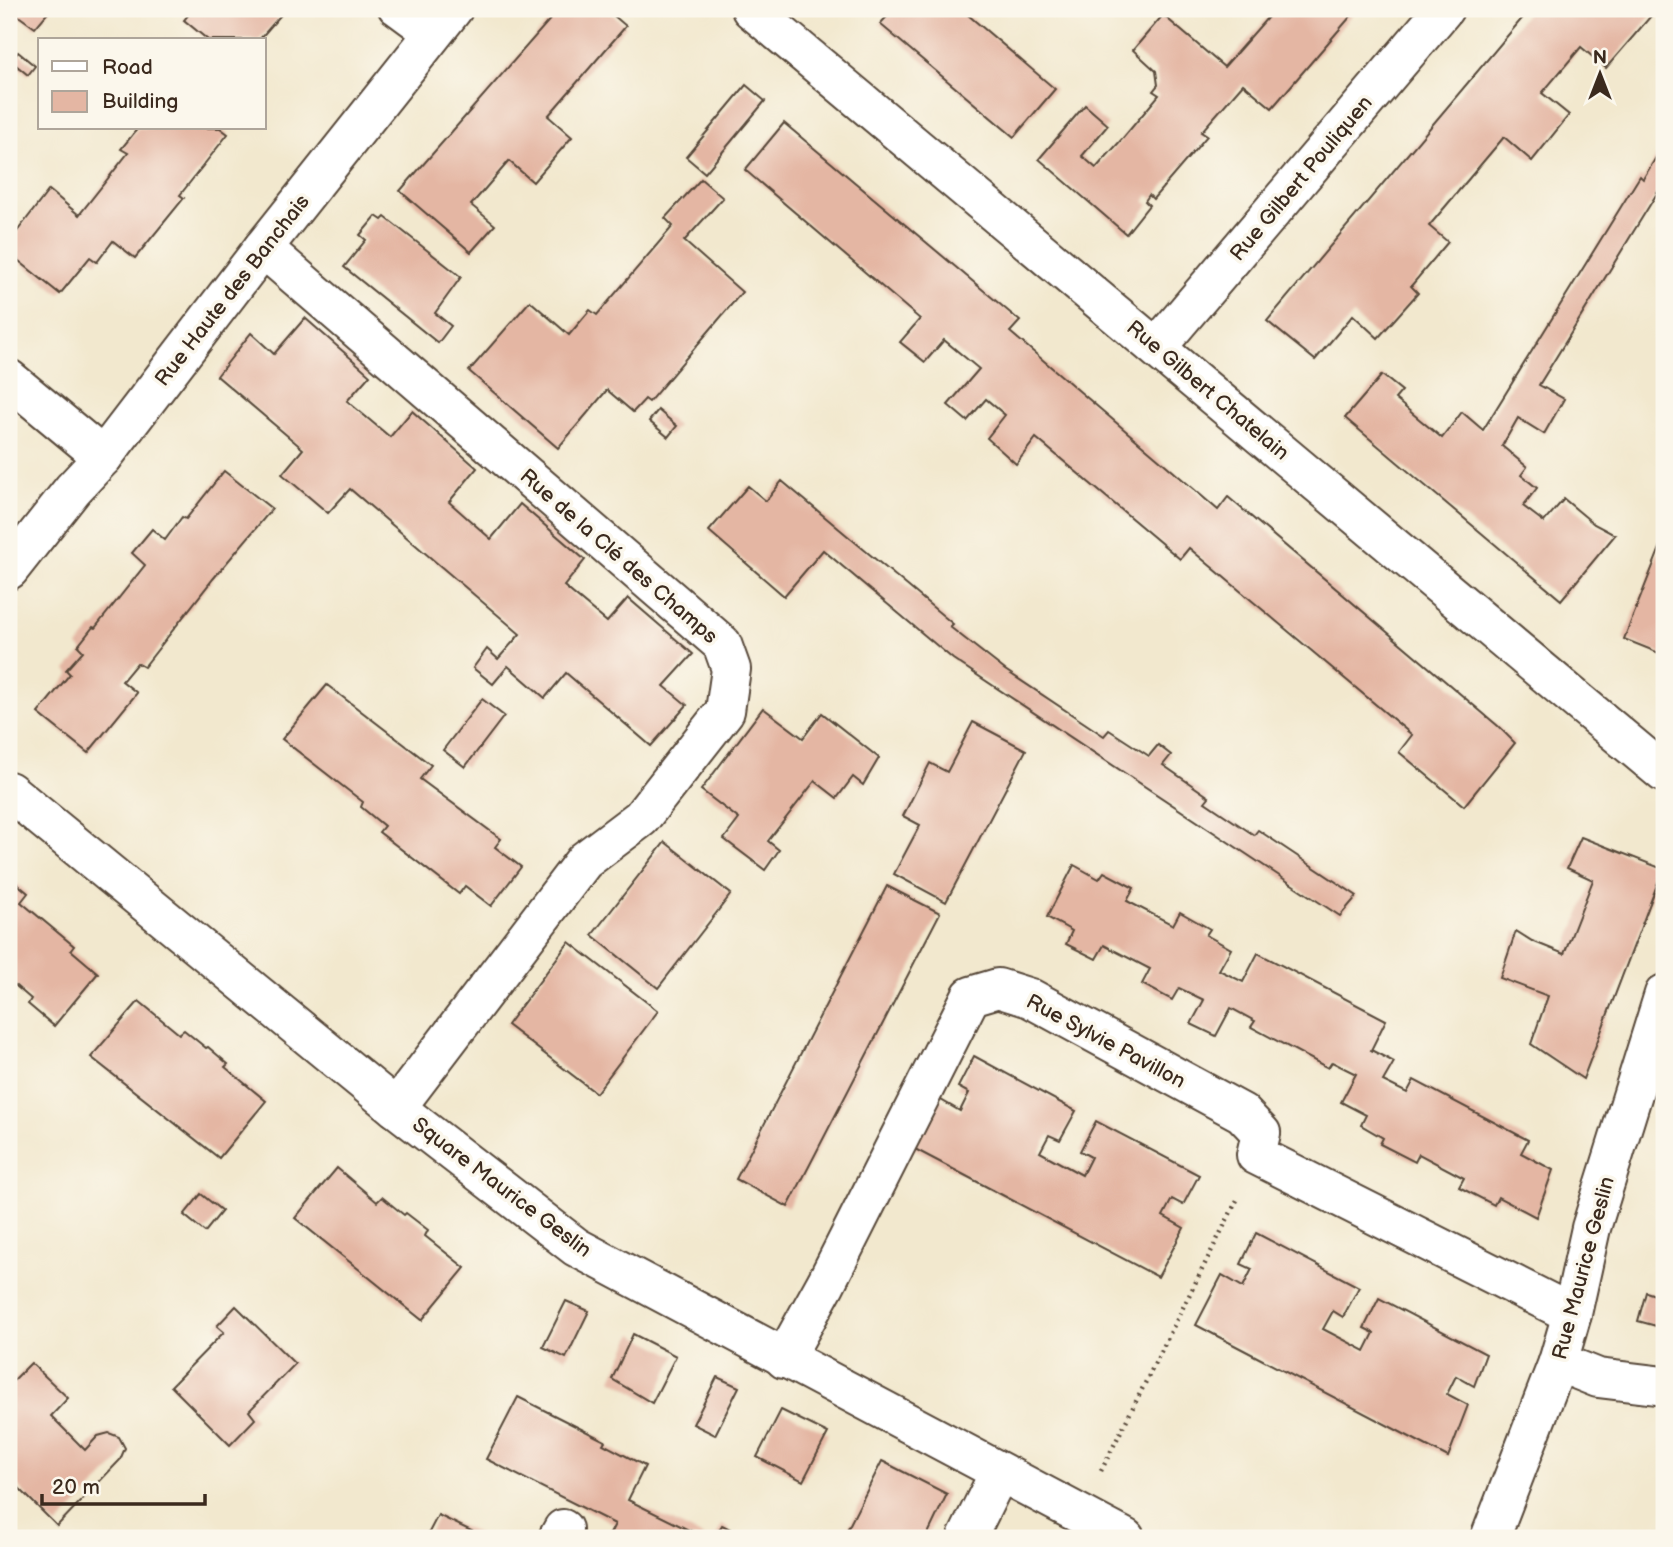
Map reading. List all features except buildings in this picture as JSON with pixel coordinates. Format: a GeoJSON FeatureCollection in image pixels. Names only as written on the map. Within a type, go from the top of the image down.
{"type":"FeatureCollection","features":[{"type":"Feature","properties":{"kind":"street","name":"Rue Gilbert Chatelain"},"geometry":{"type":"LineString","coordinates":[[751,9],[1664,773]]}},
{"type":"Feature","properties":{"kind":"street","name":"Rue Gilbert Pouliquen"},"geometry":{"type":"LineString","coordinates":[[1157,347],[1444,9]]}},
{"type":"Feature","properties":{"kind":"street","name":"Rue Haute des Banchais"},"geometry":{"type":"LineString","coordinates":[[9,570],[73,489],[103,457],[263,248],[442,23]]}},
{"type":"Feature","properties":{"kind":"street","name":"Rue de la Clé des Champs"},"geometry":{"type":"LineString","coordinates":[[263,248],[722,644],[731,669],[725,711],[641,818],[584,861],[396,1108]]}},
{"type":"Feature","properties":{"kind":"street"},"geometry":{"type":"LineString","coordinates":[[9,379],[103,457]]}},
{"type":"Feature","properties":{"kind":"street","name":"Square Maurice Geslin"},"geometry":{"type":"LineString","coordinates":[[9,791],[396,1108],[576,1247],[1125,1538]]}},
{"type":"Feature","properties":{"kind":"street","name":"Rue Sylvie Pavillon"},"geometry":{"type":"LineString","coordinates":[[783,1359],[827,1283],[971,996],[998,988],[1030,998],[1242,1113],[1261,1133],[1256,1155]]}},
{"type":"Feature","properties":{"kind":"street","name":"Rue Maurice Geslin"},"geometry":{"type":"LineString","coordinates":[[1490,1538],[1558,1362],[1572,1314],[1591,1228],[1664,994]]}},
{"type":"Feature","properties":{"kind":"street"},"geometry":{"type":"LineString","coordinates":[[1256,1155],[1572,1314]]}},
{"type":"Feature","properties":{"kind":"street"},"geometry":{"type":"LineString","coordinates":[[1558,1362],[1598,1378],[1664,1386]]}},
{"type":"Feature","properties":{"kind":"street"},"geometry":{"type":"LineString","coordinates":[[967,1538],[999,1472]]}},
{"type":"Feature","properties":{"kind":"lane"},"geometry":{"type":"LineString","coordinates":[[393,9],[442,23]]}},
{"type":"Feature","properties":{"kind":"path"},"geometry":{"type":"LineString","coordinates":[[1079,1515],[1253,1168],[1256,1155]]}}]}
